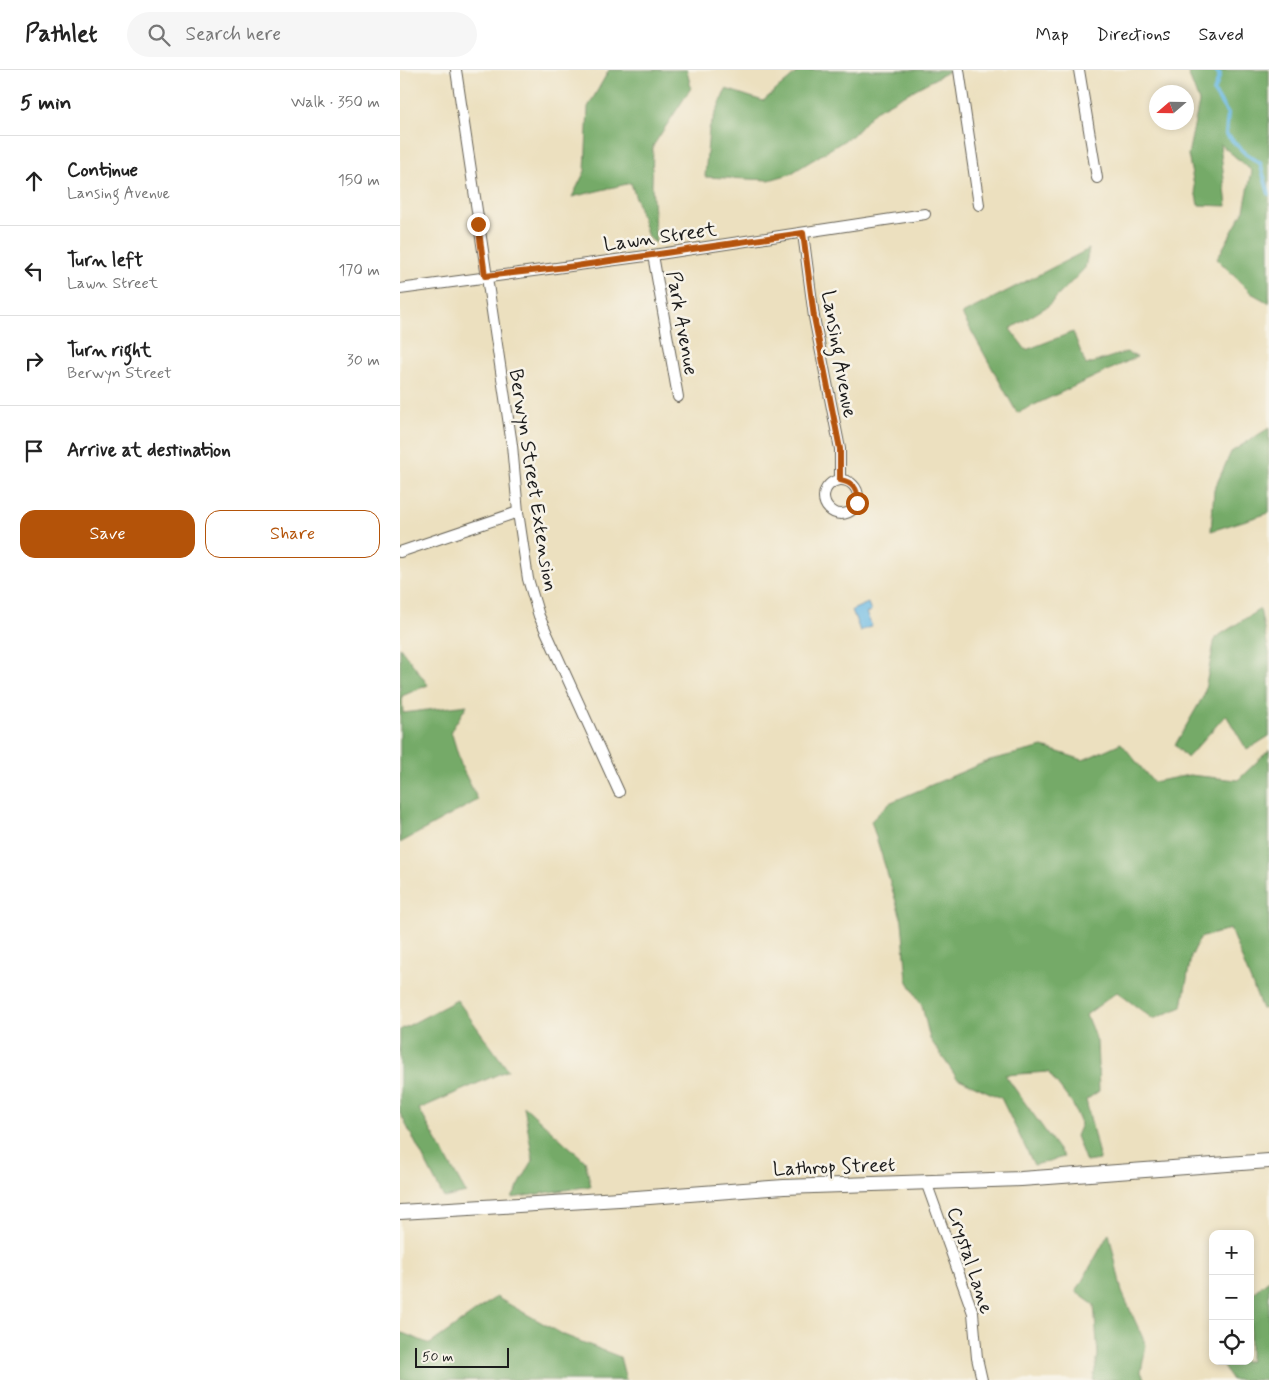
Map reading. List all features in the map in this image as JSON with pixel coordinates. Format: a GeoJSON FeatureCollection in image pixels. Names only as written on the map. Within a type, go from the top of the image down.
{"type":"FeatureCollection","features":[{"type":"Feature","properties":{"kind":"street","name":"Berwyn Street Extension"},"geometry":{"type":"LineString","coordinates":[[456,70],[485,276],[512,446],[518,512],[528,579],[539,616],[619,792]]}},
{"type":"Feature","properties":{"kind":"street"},"geometry":{"type":"LineString","coordinates":[[959,70],[979,205]]}},
{"type":"Feature","properties":{"kind":"street"},"geometry":{"type":"LineString","coordinates":[[1079,70],[1097,178]]}},
{"type":"Feature","properties":{"kind":"street","name":"Lawn Street"},"geometry":{"type":"LineString","coordinates":[[400,288],[654,255],[925,214]]}},
{"type":"Feature","properties":{"kind":"street","name":"Lansing Avenue"},"geometry":{"type":"LineString","coordinates":[[803,233],[814,317],[840,449],[840,480]]}},
{"type":"Feature","properties":{"kind":"street","name":"Park Avenue"},"geometry":{"type":"LineString","coordinates":[[654,255],[678,397]]}},
{"type":"Feature","properties":{"kind":"street"},"geometry":{"type":"LineString","coordinates":[[400,552],[518,512]]}},
{"type":"Feature","properties":{"kind":"street","name":"Lathrop Street"},"geometry":{"type":"LineString","coordinates":[[400,1212],[784,1187],[1021,1179],[1269,1161]]}},
{"type":"Feature","properties":{"kind":"street","name":"Crystal Lane"},"geometry":{"type":"LineString","coordinates":[[926,1182],[973,1313],[977,1358],[982,1380]]}},
{"type":"Feature","properties":{"kind":"green space"},"geometry":{"type":"Polygon","coordinates":[[[609,70],[687,70],[691,88],[653,146],[652,186],[656,243],[648,237],[631,183],[572,197],[585,171],[588,107],[609,70]]]}},
{"type":"Feature","properties":{"kind":"green space"},"geometry":{"type":"Polygon","coordinates":[[[800,70],[951,70],[875,111],[853,135],[790,174],[769,180],[705,177],[709,129],[726,89],[763,101],[800,70]]]}},
{"type":"Feature","properties":{"kind":"green space"},"geometry":{"type":"Polygon","coordinates":[[[1187,70],[1269,70],[1269,303],[1251,293],[1217,259],[1244,210],[1252,171],[1220,144],[1227,206],[1198,205],[1188,155],[1199,102],[1187,70]]]}},
{"type":"Feature","properties":{"kind":"green space"},"geometry":{"type":"Polygon","coordinates":[[[1089,249],[1085,268],[1048,306],[1010,329],[1026,350],[1073,332],[1086,365],[1126,352],[1137,357],[1017,413],[962,314],[1089,249]]]}},
{"type":"Feature","properties":{"kind":"green space"},"geometry":{"type":"Polygon","coordinates":[[[1269,428],[1269,513],[1211,531],[1214,490],[1231,452],[1269,428]]]}},
{"type":"Feature","properties":{"kind":"green space"},"geometry":{"type":"Polygon","coordinates":[[[1260,609],[1269,653],[1269,736],[1247,750],[1226,715],[1187,758],[1175,745],[1204,695],[1215,638],[1260,609]]]}},
{"type":"Feature","properties":{"kind":"green space"},"geometry":{"type":"Polygon","coordinates":[[[400,647],[428,685],[402,696],[403,713],[467,705],[451,731],[462,768],[478,800],[400,843],[400,647]]]}},
{"type":"Feature","properties":{"kind":"green space"},"geometry":{"type":"Polygon","coordinates":[[[1121,743],[1153,782],[1189,775],[1238,780],[1269,750],[1269,1008],[1262,1009],[1230,929],[1200,938],[1191,957],[1182,1007],[1153,1019],[1117,992],[1086,1015],[1097,1041],[1099,1091],[1086,1100],[1100,1160],[1086,1162],[1076,1136],[1081,1124],[1073,1105],[1048,1072],[1005,1075],[1064,1157],[1034,1165],[1001,1098],[957,1078],[930,1039],[922,1006],[907,980],[902,921],[871,821],[889,803],[990,760],[1043,747],[1083,760],[1121,743]]]}},
{"type":"Feature","properties":{"kind":"green space"},"geometry":{"type":"Polygon","coordinates":[[[457,1000],[508,1070],[419,1109],[466,1193],[444,1198],[400,1113],[400,1030],[457,1000]]]}},
{"type":"Feature","properties":{"kind":"green space"},"geometry":{"type":"Polygon","coordinates":[[[524,1106],[585,1161],[591,1186],[512,1198],[533,1160],[524,1106]]]}},
{"type":"Feature","properties":{"kind":"green space"},"geometry":{"type":"Polygon","coordinates":[[[1109,1233],[1122,1292],[1146,1345],[1141,1372],[1145,1380],[1093,1380],[1098,1355],[1094,1305],[1076,1292],[1109,1233]]]}},
{"type":"Feature","properties":{"kind":"green space"},"geometry":{"type":"Polygon","coordinates":[[[1269,1280],[1269,1380],[1232,1380],[1222,1365],[1254,1365],[1254,1292],[1269,1280]]]}},
{"type":"Feature","properties":{"kind":"green space"},"geometry":{"type":"Polygon","coordinates":[[[496,1297],[564,1335],[620,1357],[626,1380],[400,1380],[400,1332],[430,1344],[496,1297]]]}},
{"type":"Feature","properties":{"kind":"water"},"geometry":{"type":"Polygon","coordinates":[[[868,603],[871,611],[866,613],[872,626],[860,631],[852,610],[868,603]]]}},
{"type":"Feature","properties":{"kind":"waterway"},"geometry":{"type":"LineString","coordinates":[[1214,70],[1220,74],[1214,92],[1228,114],[1226,134],[1246,154],[1260,163],[1269,194]]}},
{"type":"Feature","properties":{"kind":"route"},"geometry":{"type":"LineString","coordinates":[[478,224],[485,276],[576,266],[803,233],[814,317],[840,449],[840,480],[850,483],[854,487],[858,497],[857,503]]}}]}
